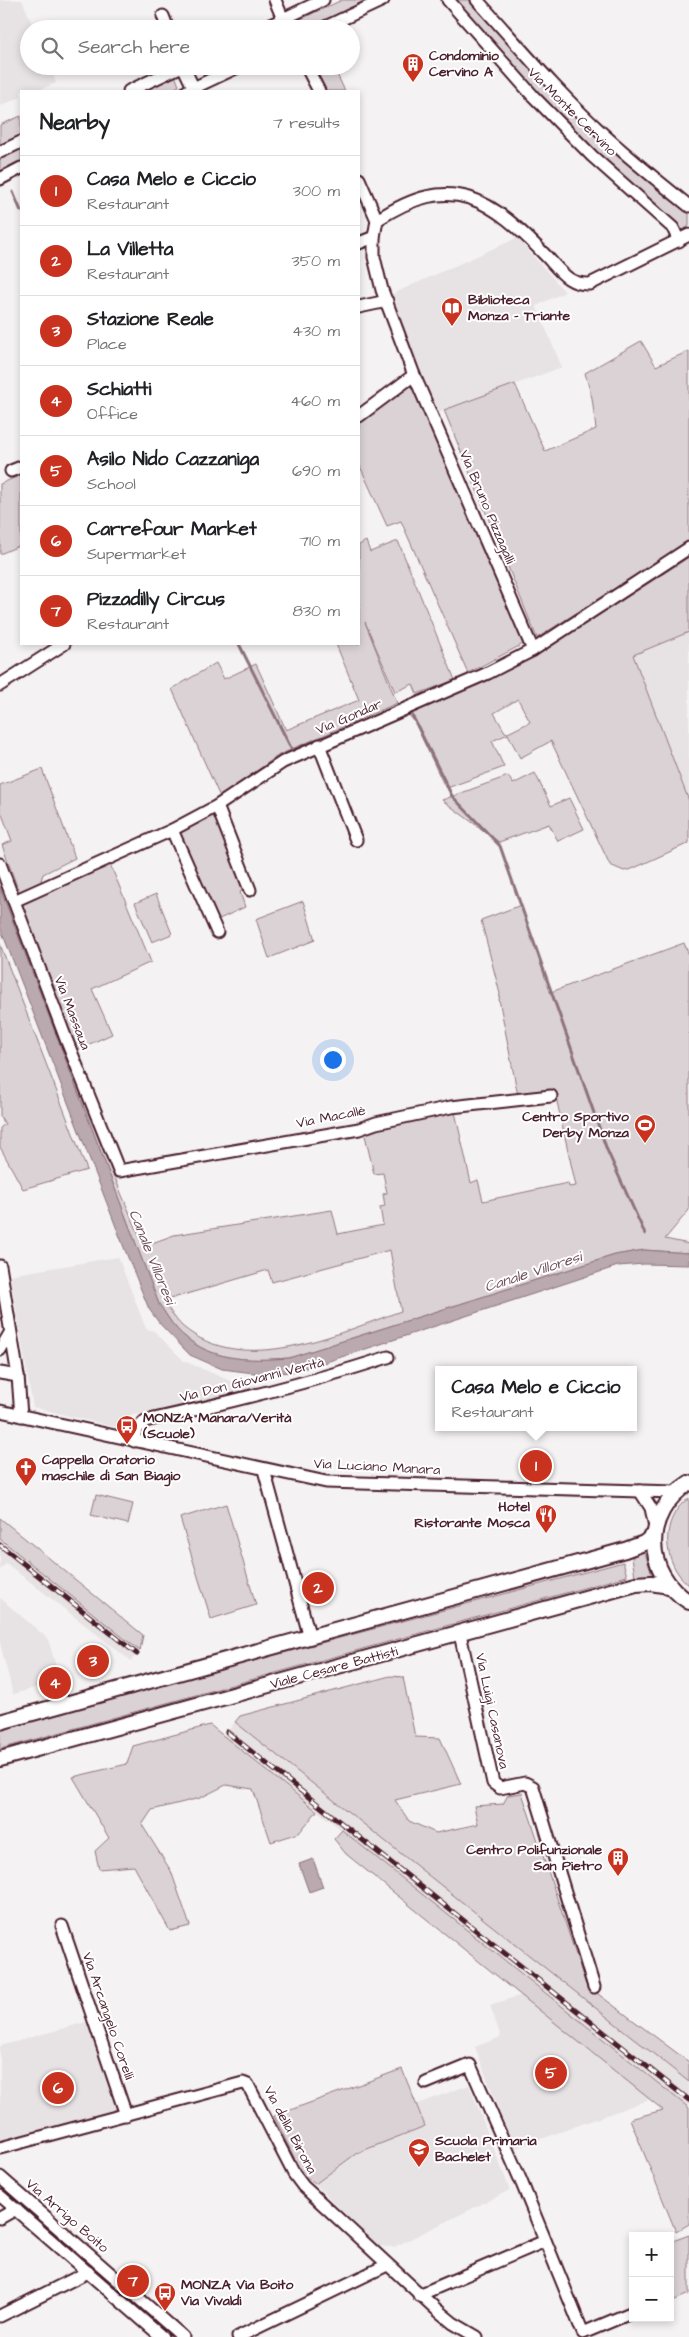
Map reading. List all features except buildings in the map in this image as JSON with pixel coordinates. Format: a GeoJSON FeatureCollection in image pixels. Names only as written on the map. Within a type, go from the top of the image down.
{"type":"FeatureCollection","features":[{"type":"Feature","properties":{"kind":"main road"},"geometry":{"type":"LineString","coordinates":[[689,1482],[676,1492],[663,1508],[655,1531],[654,1553],[660,1570],[669,1586],[689,1602]]}},
{"type":"Feature","properties":{"kind":"main road"},"geometry":{"type":"LineString","coordinates":[[0,1722],[625,1550],[644,1543],[655,1531]]}},
{"type":"Feature","properties":{"kind":"main road","name":"Viale Cesare Battisti"},"geometry":{"type":"LineString","coordinates":[[0,1759],[460,1634],[636,1584],[651,1582],[669,1586]]}},
{"type":"Feature","properties":{"kind":"street"},"geometry":{"type":"LineString","coordinates":[[275,0],[283,20]]}},
{"type":"Feature","properties":{"kind":"street"},"geometry":{"type":"LineString","coordinates":[[291,20],[323,0]]}},
{"type":"Feature","properties":{"kind":"street"},"geometry":{"type":"LineString","coordinates":[[340,20],[382,0]]}},
{"type":"Feature","properties":{"kind":"street","name":"Via Monte Cervino"},"geometry":{"type":"LineString","coordinates":[[448,0],[477,30],[498,58],[572,136],[684,238]]}},
{"type":"Feature","properties":{"kind":"street","name":"Via Monte Cervino"},"geometry":{"type":"LineString","coordinates":[[477,0],[539,69],[600,131],[650,176],[689,206]]}},
{"type":"Feature","properties":{"kind":"street"},"geometry":{"type":"LineString","coordinates":[[163,16],[165,20]]}},
{"type":"Feature","properties":{"kind":"street"},"geometry":{"type":"LineString","coordinates":[[131,90],[163,75]]}},
{"type":"Feature","properties":{"kind":"street"},"geometry":{"type":"LineString","coordinates":[[185,75],[191,90],[222,75]]}},
{"type":"Feature","properties":{"kind":"street"},"geometry":{"type":"LineString","coordinates":[[311,75],[318,90]]}},
{"type":"Feature","properties":{"kind":"street"},"geometry":{"type":"LineString","coordinates":[[0,152],[20,142]]}},
{"type":"Feature","properties":{"kind":"street"},"geometry":{"type":"LineString","coordinates":[[0,179],[20,169]]}},
{"type":"Feature","properties":{"kind":"street"},"geometry":{"type":"LineString","coordinates":[[360,181],[377,220],[427,195],[460,196],[485,204],[517,226],[566,277],[577,285],[590,284],[684,238]]}},
{"type":"Feature","properties":{"kind":"street","name":"Via Bruno Pizzagalli"},"geometry":{"type":"LineString","coordinates":[[377,220],[374,236],[376,270],[387,301],[414,375],[533,650]]}},
{"type":"Feature","properties":{"kind":"street"},"geometry":{"type":"LineString","coordinates":[[360,243],[374,236]]}},
{"type":"Feature","properties":{"kind":"street"},"geometry":{"type":"LineString","coordinates":[[360,307],[387,301]]}},
{"type":"Feature","properties":{"kind":"street"},"geometry":{"type":"LineString","coordinates":[[360,415],[414,375]]}},
{"type":"Feature","properties":{"kind":"street","name":"Via Gondar"},"geometry":{"type":"LineString","coordinates":[[14,901],[172,830],[217,806],[283,762],[319,745],[429,700],[533,650],[689,548]]}},
{"type":"Feature","properties":{"kind":"street"},"geometry":{"type":"LineString","coordinates":[[0,685],[62,645]]}},
{"type":"Feature","properties":{"kind":"street"},"geometry":{"type":"LineString","coordinates":[[319,745],[356,840]]}},
{"type":"Feature","properties":{"kind":"street"},"geometry":{"type":"LineString","coordinates":[[217,806],[250,890]]}},
{"type":"Feature","properties":{"kind":"street"},"geometry":{"type":"LineString","coordinates":[[172,830],[217,932]]}},
{"type":"Feature","properties":{"kind":"street","name":"Via Massaua"},"geometry":{"type":"LineString","coordinates":[[0,864],[118,1171]]}},
{"type":"Feature","properties":{"kind":"street","name":"Via Macallè"},"geometry":{"type":"LineString","coordinates":[[118,1171],[359,1129],[376,1123],[451,1107],[551,1096]]}},
{"type":"Feature","properties":{"kind":"street"},"geometry":{"type":"LineString","coordinates":[[0,1266],[18,1376],[21,1416]]}},
{"type":"Feature","properties":{"kind":"street"},"geometry":{"type":"LineString","coordinates":[[0,1350],[10,1333]]}},
{"type":"Feature","properties":{"kind":"street","name":"Via Don Giovanni Verità"},"geometry":{"type":"LineString","coordinates":[[134,1441],[136,1430],[145,1421],[220,1405],[314,1380],[388,1356]]}},
{"type":"Feature","properties":{"kind":"street"},"geometry":{"type":"LineString","coordinates":[[0,1374],[18,1376]]}},
{"type":"Feature","properties":{"kind":"street","name":"Via Luciano Manara"},"geometry":{"type":"LineString","coordinates":[[0,1411],[315,1481],[676,1492]]}},
{"type":"Feature","properties":{"kind":"street"},"geometry":{"type":"LineString","coordinates":[[264,1470],[310,1638]]}},
{"type":"Feature","properties":{"kind":"street"},"geometry":{"type":"LineString","coordinates":[[640,1491],[651,1508],[655,1531]]}},
{"type":"Feature","properties":{"kind":"street","name":"Via Luigi Casanova"},"geometry":{"type":"LineString","coordinates":[[460,1634],[493,1783],[500,1788],[525,1783],[532,1787],[594,1986]]}},
{"type":"Feature","properties":{"kind":"street","name":"Via Arcangelo Corelli"},"geometry":{"type":"LineString","coordinates":[[62,1926],[126,2115]]}},
{"type":"Feature","properties":{"kind":"street"},"geometry":{"type":"LineString","coordinates":[[426,2083],[470,2065],[583,2333],[629,2314]]}},
{"type":"Feature","properties":{"kind":"street","name":"Via della Birona"},"geometry":{"type":"LineString","coordinates":[[0,2148],[243,2083],[248,2085],[294,2174],[303,2186],[419,2295],[453,2323],[477,2337]]}},
{"type":"Feature","properties":{"kind":"street","name":"Via Arrigo Boito"},"geometry":{"type":"LineString","coordinates":[[0,2177],[183,2337]]}},
{"type":"Feature","properties":{"kind":"street","name":"Via Arrigo Boito"},"geometry":{"type":"LineString","coordinates":[[0,2196],[162,2337]]}},
{"type":"Feature","properties":{"kind":"street"},"geometry":{"type":"LineString","coordinates":[[0,2218],[16,2209]]}},
{"type":"Feature","properties":{"kind":"street"},"geometry":{"type":"LineString","coordinates":[[419,2295],[545,2241]]}},
{"type":"Feature","properties":{"kind":"street"},"geometry":{"type":"LineString","coordinates":[[238,2337],[387,2265]]}},
{"type":"Feature","properties":{"kind":"street"},"geometry":{"type":"LineString","coordinates":[[0,2316],[88,2272]]}},
{"type":"Feature","properties":{"kind":"shaded area"},"geometry":{"type":"Polygon","coordinates":[[[0,0],[22,0],[30,20],[20,20],[20,75],[53,75],[56,83],[38,90],[20,90],[20,97],[0,106],[0,0]]]}},
{"type":"Feature","properties":{"kind":"shaded area"},"geometry":{"type":"Polygon","coordinates":[[[342,0],[366,0],[326,20],[298,20],[342,0]]]}},
{"type":"Feature","properties":{"kind":"shaded area"},"geometry":{"type":"Polygon","coordinates":[[[455,0],[471,0],[582,123],[616,155],[689,214],[689,226],[683,230],[552,111],[514,71],[455,0]]]}},
{"type":"Feature","properties":{"kind":"shaded area"},"geometry":{"type":"Polygon","coordinates":[[[175,75],[179,86],[171,90],[142,90],[175,75]]]}},
{"type":"Feature","properties":{"kind":"shaded area"},"geometry":{"type":"Polygon","coordinates":[[[318,75],[337,75],[345,90],[325,90],[318,75]]]}},
{"type":"Feature","properties":{"kind":"shaded area"},"geometry":{"type":"Polygon","coordinates":[[[20,116],[20,135],[0,145],[0,125],[20,116]]]}},
{"type":"Feature","properties":{"kind":"shaded area"},"geometry":{"type":"Polygon","coordinates":[[[20,147],[20,162],[0,172],[0,156],[20,147]]]}},
{"type":"Feature","properties":{"kind":"shaded area"},"geometry":{"type":"Polygon","coordinates":[[[517,238],[565,292],[536,306],[562,367],[438,413],[390,295],[517,238]]]}},
{"type":"Feature","properties":{"kind":"shaded area"},"geometry":{"type":"Polygon","coordinates":[[[641,341],[656,366],[689,351],[689,541],[537,638],[444,410],[515,384],[545,451],[596,429],[592,398],[585,373],[641,341]]]}},
{"type":"Feature","properties":{"kind":"shaded area"},"geometry":{"type":"Polygon","coordinates":[[[411,384],[523,644],[468,673],[401,521],[387,526],[360,466],[360,421],[411,384]]]}},
{"type":"Feature","properties":{"kind":"shaded area"},"geometry":{"type":"Polygon","coordinates":[[[20,475],[20,545],[0,554],[0,484],[20,475]]]}},
{"type":"Feature","properties":{"kind":"shaded area"},"geometry":{"type":"Polygon","coordinates":[[[366,541],[370,552],[398,541],[455,680],[417,694],[413,684],[395,692],[365,622],[397,703],[279,755],[220,797],[172,689],[216,663],[224,679],[256,664],[286,730],[359,700],[336,645],[360,645],[360,544],[366,541]]]}},
{"type":"Feature","properties":{"kind":"shaded area"},"geometry":{"type":"Polygon","coordinates":[[[689,557],[689,632],[633,655],[689,801],[689,843],[632,869],[624,871],[610,865],[551,741],[520,758],[508,734],[492,741],[504,767],[447,788],[444,785],[414,721],[407,713],[478,685],[536,656],[689,557]],[[518,699],[494,713],[505,732],[508,733],[530,722],[518,699]]]}},
{"type":"Feature","properties":{"kind":"shaded area"},"geometry":{"type":"Polygon","coordinates":[[[689,632],[689,801],[633,655],[689,632]]]}},
{"type":"Feature","properties":{"kind":"shaded area"},"geometry":{"type":"Polygon","coordinates":[[[42,769],[75,858],[43,874],[40,884],[19,892],[2,845],[12,841],[0,809],[0,785],[42,769]]]}},
{"type":"Feature","properties":{"kind":"shaded area"},"geometry":{"type":"Polygon","coordinates":[[[535,773],[551,806],[569,798],[584,829],[558,841],[549,824],[499,842],[442,800],[508,776],[513,784],[535,773]]]}},
{"type":"Feature","properties":{"kind":"shaded area"},"geometry":{"type":"Polygon","coordinates":[[[216,812],[246,889],[240,892],[245,907],[215,921],[177,832],[216,812]]]}},
{"type":"Feature","properties":{"kind":"shaded area"},"geometry":{"type":"Polygon","coordinates":[[[110,864],[151,962],[92,989],[112,1034],[74,1051],[20,910],[23,902],[110,864]]]}},
{"type":"Feature","properties":{"kind":"shaded area"},"geometry":{"type":"Polygon","coordinates":[[[0,877],[121,1193],[144,1246],[174,1235],[332,1210],[338,1234],[383,1225],[380,1207],[385,1206],[383,1194],[387,1193],[383,1173],[374,1174],[364,1131],[455,1112],[471,1183],[478,1180],[483,1201],[568,1183],[569,1187],[576,1186],[555,1093],[518,1096],[499,999],[500,994],[481,920],[521,905],[551,992],[684,943],[689,955],[689,1210],[665,1239],[689,1244],[689,1253],[644,1250],[615,1255],[289,1358],[244,1359],[229,1357],[202,1348],[177,1329],[159,1304],[0,888],[0,877]],[[390,1250],[272,1282],[268,1270],[163,1301],[182,1326],[206,1341],[233,1349],[261,1350],[290,1347],[319,1340],[401,1311],[390,1250]]]}},
{"type":"Feature","properties":{"kind":"shaded area"},"geometry":{"type":"Polygon","coordinates":[[[0,888],[159,1304],[177,1329],[202,1348],[229,1357],[244,1359],[289,1358],[615,1255],[644,1250],[689,1253],[689,1265],[644,1264],[618,1266],[291,1372],[262,1374],[222,1369],[190,1355],[160,1324],[149,1309],[0,927],[0,888]]]}},
{"type":"Feature","properties":{"kind":"shaded area"},"geometry":{"type":"Polygon","coordinates":[[[156,894],[172,934],[152,942],[135,903],[156,894]]]}},
{"type":"Feature","properties":{"kind":"shaded area"},"geometry":{"type":"Polygon","coordinates":[[[303,901],[315,940],[269,958],[256,919],[303,901]]]}},
{"type":"Feature","properties":{"kind":"shaded area"},"geometry":{"type":"Polygon","coordinates":[[[0,944],[87,1170],[23,1189],[0,1147],[0,1128],[5,1124],[0,1116],[0,944]]]}},
{"type":"Feature","properties":{"kind":"shaded area"},"geometry":{"type":"Polygon","coordinates":[[[118,1257],[146,1329],[154,1331],[184,1361],[235,1383],[262,1386],[263,1391],[129,1416],[127,1430],[33,1407],[10,1275],[118,1257]]]}},
{"type":"Feature","properties":{"kind":"shaded area"},"geometry":{"type":"Polygon","coordinates":[[[96,1495],[133,1504],[128,1524],[91,1515],[96,1495]]]}},
{"type":"Feature","properties":{"kind":"shaded area"},"geometry":{"type":"Polygon","coordinates":[[[689,1498],[689,1585],[673,1565],[669,1554],[668,1541],[673,1517],[679,1507],[689,1498]]]}},
{"type":"Feature","properties":{"kind":"shaded area"},"geometry":{"type":"Polygon","coordinates":[[[226,1504],[256,1605],[211,1619],[180,1518],[226,1504]]]}},
{"type":"Feature","properties":{"kind":"shaded area"},"geometry":{"type":"Polygon","coordinates":[[[0,1518],[143,1635],[140,1651],[0,1539],[0,1518]]]}},
{"type":"Feature","properties":{"kind":"shaded area"},"geometry":{"type":"Polygon","coordinates":[[[0,1539],[140,1651],[131,1661],[6,1563],[0,1570],[0,1539]]]}},
{"type":"Feature","properties":{"kind":"shaded area"},"geometry":{"type":"Polygon","coordinates":[[[644,1550],[652,1575],[635,1576],[632,1557],[644,1550]]]}},
{"type":"Feature","properties":{"kind":"shaded area"},"geometry":{"type":"Polygon","coordinates":[[[623,1562],[627,1576],[0,1749],[0,1729],[623,1562]]]}},
{"type":"Feature","properties":{"kind":"shaded area"},"geometry":{"type":"Polygon","coordinates":[[[0,1598],[48,1639],[60,1681],[13,1694],[0,1643],[0,1598]]]}},
{"type":"Feature","properties":{"kind":"shaded area"},"geometry":{"type":"Polygon","coordinates":[[[390,1676],[403,1677],[415,1737],[440,1738],[461,1784],[395,1800],[409,1821],[436,1833],[478,1824],[474,1806],[503,1804],[508,1795],[522,1793],[586,1985],[689,2062],[689,2082],[235,1722],[240,1716],[390,1676]]]}},
{"type":"Feature","properties":{"kind":"shaded area"},"geometry":{"type":"Polygon","coordinates":[[[235,1722],[689,2082],[689,2108],[224,1736],[235,1722]]]}},
{"type":"Feature","properties":{"kind":"shaded area"},"geometry":{"type":"Polygon","coordinates":[[[210,1725],[317,1811],[299,1833],[271,1842],[253,1789],[226,1785],[200,1798],[152,1810],[142,1825],[171,1871],[190,1926],[170,1931],[134,1866],[99,1869],[95,1851],[109,1838],[73,1777],[127,1764],[133,1746],[210,1725]]]}},
{"type":"Feature","properties":{"kind":"shaded area"},"geometry":{"type":"Polygon","coordinates":[[[342,1830],[689,2108],[689,2224],[676,2232],[630,2119],[663,2110],[346,1854],[334,1839],[342,1830]]]}},
{"type":"Feature","properties":{"kind":"shaded area"},"geometry":{"type":"Polygon","coordinates":[[[313,1859],[323,1887],[309,1892],[299,1864],[313,1859]]]}},
{"type":"Feature","properties":{"kind":"shaded area"},"geometry":{"type":"Polygon","coordinates":[[[522,1995],[650,2099],[514,2149],[475,2047],[501,2037],[490,2005],[522,1995]]]}},
{"type":"Feature","properties":{"kind":"shaded area"},"geometry":{"type":"Polygon","coordinates":[[[90,2021],[119,2112],[0,2140],[0,2046],[90,2021]]]}},
{"type":"Feature","properties":{"kind":"shaded area"},"geometry":{"type":"Polygon","coordinates":[[[402,2069],[425,2126],[357,2153],[315,2184],[302,2174],[274,2116],[402,2069]]]}},
{"type":"Feature","properties":{"kind":"shaded area","name":"Scuola Primaria Bachelet"},"geometry":{"type":"Polygon","coordinates":[[[469,2085],[510,2190],[394,2247],[378,2246],[315,2184],[357,2153],[425,2126],[417,2104],[469,2085]]]}},
{"type":"Feature","properties":{"kind":"shaded area"},"geometry":{"type":"Polygon","coordinates":[[[689,2235],[689,2294],[674,2300],[674,2277],[674,2241],[689,2235]]]}},
{"type":"Feature","properties":{"kind":"waterway"},"geometry":{"type":"LineString","coordinates":[[13,192],[20,209]]}},
{"type":"Feature","properties":{"kind":"waterway"},"geometry":{"type":"LineString","coordinates":[[240,645],[292,750],[349,727]]}},
{"type":"Feature","properties":{"kind":"waterway"},"geometry":{"type":"LineString","coordinates":[[393,708],[405,702],[407,705]]}},
{"type":"Feature","properties":{"kind":"waterway"},"geometry":{"type":"LineString","coordinates":[[410,711],[452,796],[500,846],[607,1150],[645,1234]]}},
{"type":"Feature","properties":{"kind":"railway"},"geometry":{"type":"LineString","coordinates":[[0,1545],[137,1654]]}},
{"type":"Feature","properties":{"kind":"railway"},"geometry":{"type":"LineString","coordinates":[[227,1732],[689,2100]]}},
{"type":"Feature","properties":{"kind":"place","name":"Condominio Cervino A"},"geometry":{"type":"Point","coordinates":[413,83]}},
{"type":"Feature","properties":{"kind":"place","name":"Biblioteca Monza - Triante"},"geometry":{"type":"Point","coordinates":[452,327]}},
{"type":"Feature","properties":{"kind":"place","name":"Centro Sportivo Derby Monza"},"geometry":{"type":"Point","coordinates":[645,1144]}},
{"type":"Feature","properties":{"kind":"place","name":"MONZA Manara/Verità (Scuole)"},"geometry":{"type":"Point","coordinates":[127,1445]}},
{"type":"Feature","properties":{"kind":"place","name":"Casa Melo e Ciccio"},"geometry":{"type":"Point","coordinates":[536,1466]}},
{"type":"Feature","properties":{"kind":"place","name":"Cappella Oratorio maschile di San Biagio"},"geometry":{"type":"Point","coordinates":[26,1487]}},
{"type":"Feature","properties":{"kind":"place","name":"Hotel Ristorante Mosca"},"geometry":{"type":"Point","coordinates":[546,1534]}},
{"type":"Feature","properties":{"kind":"place","name":"La Villetta"},"geometry":{"type":"Point","coordinates":[318,1588]}},
{"type":"Feature","properties":{"kind":"place","name":"Stazione Reale"},"geometry":{"type":"Point","coordinates":[93,1661]}},
{"type":"Feature","properties":{"kind":"place","name":"Schiatti"},"geometry":{"type":"Point","coordinates":[55,1683]}},
{"type":"Feature","properties":{"kind":"place","name":"Centro Polifunzionale San Pietro"},"geometry":{"type":"Point","coordinates":[618,1877]}},
{"type":"Feature","properties":{"kind":"place","name":"Asilo Nido Cazzaniga"},"geometry":{"type":"Point","coordinates":[551,2073]}},
{"type":"Feature","properties":{"kind":"place","name":"Carrefour Market"},"geometry":{"type":"Point","coordinates":[58,2088]}},
{"type":"Feature","properties":{"kind":"place","name":"Scuola Primaria Bachelet"},"geometry":{"type":"Point","coordinates":[419,2168]}},
{"type":"Feature","properties":{"kind":"place","name":"Pizzadilly Circus"},"geometry":{"type":"Point","coordinates":[133,2281]}},
{"type":"Feature","properties":{"kind":"place","name":"MONZA Via Boito Via Vivaldi"},"geometry":{"type":"Point","coordinates":[165,2312]}},
{"type":"Feature","properties":{"kind":"water label","name":"Canale Villoresi"},"geometry":{"type":"Point","coordinates":[152,1257]}},
{"type":"Feature","properties":{"kind":"water label","name":"Canale Villoresi"},"geometry":{"type":"Point","coordinates":[533,1272]}}]}
